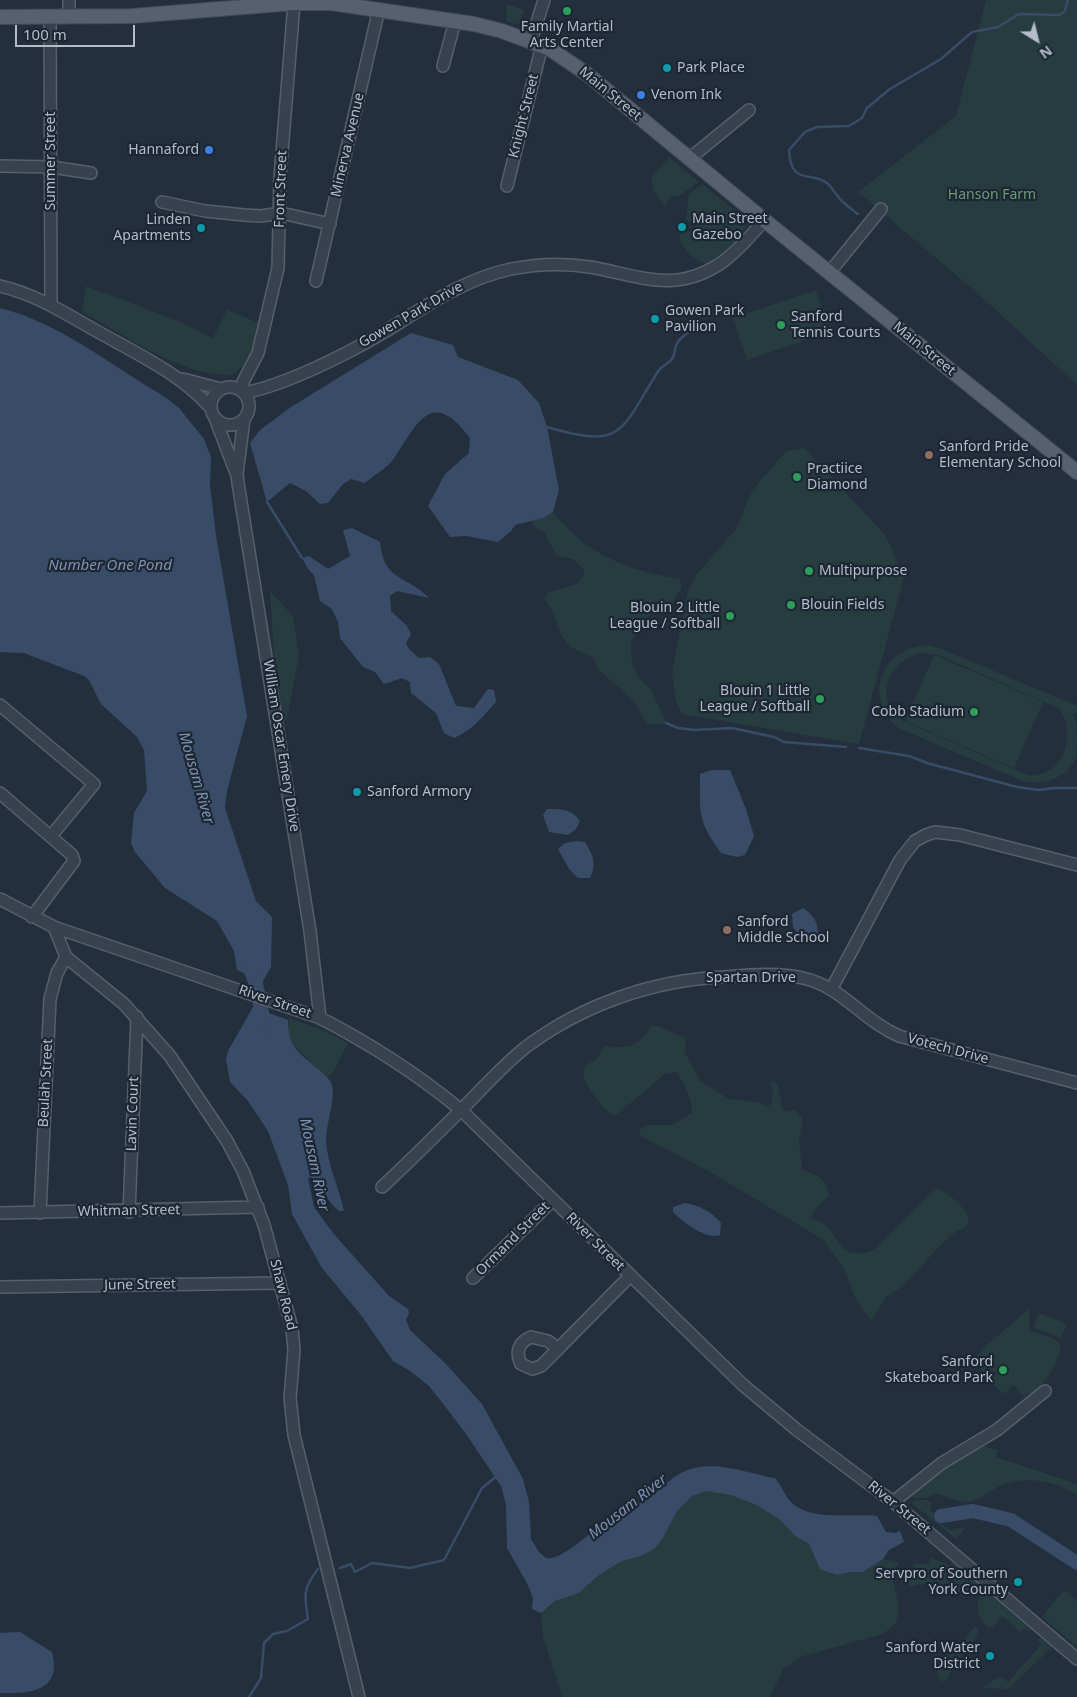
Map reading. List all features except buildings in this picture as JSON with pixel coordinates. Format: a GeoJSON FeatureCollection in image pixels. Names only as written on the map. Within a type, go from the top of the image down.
{"type":"FeatureCollection","features":[{"type":"Feature","properties":{"kind":"main road","name":"Main Street"},"geometry":{"type":"LineString","coordinates":[[0,16],[69,17],[185,7],[331,1],[485,27],[537,43],[587,74],[829,273],[1077,472]]}},
{"type":"Feature","properties":{"kind":"street"},"geometry":{"type":"LineString","coordinates":[[69,0],[69,17]]}},
{"type":"Feature","properties":{"kind":"street","name":"Knight Street"},"geometry":{"type":"LineString","coordinates":[[507,186],[537,43],[544,0]]}},
{"type":"Feature","properties":{"kind":"street","name":"Front Street"},"geometry":{"type":"LineString","coordinates":[[243,392],[243,382],[258,353],[277,278],[281,213],[280,177],[294,3]]}},
{"type":"Feature","properties":{"kind":"street","name":"Minerva Avenue"},"geometry":{"type":"LineString","coordinates":[[316,281],[379,9]]}},
{"type":"Feature","properties":{"kind":"street","name":"Summer Street"},"geometry":{"type":"LineString","coordinates":[[50,17],[51,305]]}},
{"type":"Feature","properties":{"kind":"street"},"geometry":{"type":"LineString","coordinates":[[443,66],[455,21]]}},
{"type":"Feature","properties":{"kind":"street"},"geometry":{"type":"LineString","coordinates":[[690,159],[749,110]]}},
{"type":"Feature","properties":{"kind":"street"},"geometry":{"type":"LineString","coordinates":[[0,166],[52,167],[91,173]]}},
{"type":"Feature","properties":{"kind":"street"},"geometry":{"type":"LineString","coordinates":[[162,202],[205,211],[244,215],[261,216],[281,213],[330,224]]}},
{"type":"Feature","properties":{"kind":"street"},"geometry":{"type":"LineString","coordinates":[[829,273],[881,209]]}},
{"type":"Feature","properties":{"kind":"street","name":"Gowen Park Drive"},"geometry":{"type":"LineString","coordinates":[[243,392],[279,381],[354,348],[450,291],[486,276],[524,267],[562,265],[588,267],[649,281],[680,280],[701,274],[722,262],[764,220]]}},
{"type":"Feature","properties":{"kind":"street","name":"William Oscar Emery Drive"},"geometry":{"type":"LineString","coordinates":[[0,286],[51,305],[179,378],[213,413],[237,474],[309,922],[320,1018]]}},
{"type":"Feature","properties":{"kind":"street"},"geometry":{"type":"LineString","coordinates":[[224,388],[235,388],[243,392],[248,398],[247,414],[231,426],[219,422],[213,413],[213,398],[224,388],[250,371]]}},
{"type":"Feature","properties":{"kind":"street","name":"William Oscar Emery Drive"},"geometry":{"type":"LineString","coordinates":[[179,378],[224,388]]}},
{"type":"Feature","properties":{"kind":"street","name":"Gowen Park Drive"},"geometry":{"type":"LineString","coordinates":[[247,414],[279,381]]}},
{"type":"Feature","properties":{"kind":"street","name":"William Oscar Emery Drive"},"geometry":{"type":"LineString","coordinates":[[237,474],[247,414]]}},
{"type":"Feature","properties":{"kind":"street"},"geometry":{"type":"LineString","coordinates":[[0,705],[94,784],[51,836]]}},
{"type":"Feature","properties":{"kind":"street"},"geometry":{"type":"LineString","coordinates":[[0,793],[72,855],[74,861],[32,917]]}},
{"type":"Feature","properties":{"kind":"street"},"geometry":{"type":"LineString","coordinates":[[832,988],[900,860],[915,841],[926,835],[935,832],[960,835],[1077,865]]}},
{"type":"Feature","properties":{"kind":"street","name":"River Street"},"geometry":{"type":"LineString","coordinates":[[0,899],[14,908],[54,927],[320,1018],[382,1052],[462,1110],[743,1385],[797,1430],[893,1502],[1077,1659]]}},
{"type":"Feature","properties":{"kind":"street"},"geometry":{"type":"LineString","coordinates":[[0,912],[14,908]]}},
{"type":"Feature","properties":{"kind":"street"},"geometry":{"type":"LineString","coordinates":[[54,927],[66,957]]}},
{"type":"Feature","properties":{"kind":"street","name":"Shaw Road"},"geometry":{"type":"LineString","coordinates":[[66,957],[137,1017],[170,1056],[227,1141],[243,1170],[258,1207],[293,1333],[290,1398],[294,1435],[359,1697]]}},
{"type":"Feature","properties":{"kind":"street","name":"Beulah Street"},"geometry":{"type":"LineString","coordinates":[[40,1213],[50,999],[55,978],[66,957]]}},
{"type":"Feature","properties":{"kind":"street","name":"Spartan Drive"},"geometry":{"type":"LineString","coordinates":[[382,1187],[506,1065],[553,1028],[605,1003],[643,990],[696,978],[754,975],[802,978],[832,988]]}},
{"type":"Feature","properties":{"kind":"street","name":"Votech Drive"},"geometry":{"type":"LineString","coordinates":[[832,988],[872,1022],[899,1036],[1077,1083]]}},
{"type":"Feature","properties":{"kind":"street","name":"Lavin Court"},"geometry":{"type":"LineString","coordinates":[[129,1212],[137,1017]]}},
{"type":"Feature","properties":{"kind":"street","name":"Ormand Street"},"geometry":{"type":"LineString","coordinates":[[473,1278],[553,1200]]}},
{"type":"Feature","properties":{"kind":"street","name":"Whitman Street"},"geometry":{"type":"LineString","coordinates":[[0,1213],[129,1212],[258,1207]]}},
{"type":"Feature","properties":{"kind":"street"},"geometry":{"type":"LineString","coordinates":[[558,1349],[630,1276]]}},
{"type":"Feature","properties":{"kind":"street","name":"June Street"},"geometry":{"type":"LineString","coordinates":[[0,1287],[280,1283]]}},
{"type":"Feature","properties":{"kind":"street"},"geometry":{"type":"LineString","coordinates":[[893,1502],[942,1463],[997,1430],[1045,1391]]}},
{"type":"Feature","properties":{"kind":"green space","name":"Hanson Farm"},"geometry":{"type":"Polygon","coordinates":[[[986,0],[1077,0],[1077,385],[975,291],[858,192],[956,116],[986,0]]]}},
{"type":"Feature","properties":{"kind":"green space"},"geometry":{"type":"Polygon","coordinates":[[[507,4],[524,10],[520,25],[506,21],[507,4]]]}},
{"type":"Feature","properties":{"kind":"green space"},"geometry":{"type":"Polygon","coordinates":[[[669,157],[699,182],[679,196],[672,196],[664,206],[654,191],[651,178],[669,157]]]}},
{"type":"Feature","properties":{"kind":"green space"},"geometry":{"type":"Polygon","coordinates":[[[703,184],[748,222],[734,245],[707,264],[697,260],[689,253],[682,244],[679,235],[695,229],[694,223],[686,221],[689,194],[703,184]]]}},
{"type":"Feature","properties":{"kind":"green space"},"geometry":{"type":"Polygon","coordinates":[[[86,286],[181,322],[213,338],[227,310],[259,323],[256,338],[248,359],[232,375],[212,374],[192,369],[154,353],[82,312],[86,286]]]}},
{"type":"Feature","properties":{"kind":"green space","name":"Sanford Tennis Courts"},"geometry":{"type":"Polygon","coordinates":[[[816,290],[829,332],[747,360],[733,318],[816,290]]]}},
{"type":"Feature","properties":{"kind":"green space","name":"Blouin Fields"},"geometry":{"type":"Polygon","coordinates":[[[804,448],[886,536],[904,577],[859,744],[682,714],[676,701],[672,672],[688,591],[697,574],[736,529],[752,491],[786,451],[804,448]]]}},
{"type":"Feature","properties":{"kind":"green space"},"geometry":{"type":"Polygon","coordinates":[[[553,512],[579,539],[609,558],[643,571],[680,579],[682,588],[672,603],[653,611],[639,627],[631,642],[632,665],[640,679],[652,691],[666,723],[647,725],[635,702],[599,670],[593,657],[570,647],[560,633],[553,611],[544,599],[547,593],[577,584],[584,575],[584,570],[573,559],[556,555],[545,533],[534,526],[531,520],[543,518],[553,512]]]}},
{"type":"Feature","properties":{"kind":"green space"},"geometry":{"type":"Polygon","coordinates":[[[270,591],[293,616],[299,656],[287,719],[278,726],[270,591]]]}},
{"type":"Feature","properties":{"kind":"green space"},"geometry":{"type":"Polygon","coordinates":[[[927,645],[942,649],[1077,706],[1077,713],[1073,714],[1077,739],[1076,756],[1073,763],[1056,778],[1041,782],[1025,782],[898,728],[887,716],[881,702],[879,689],[882,676],[888,664],[898,655],[911,648],[927,645]],[[920,653],[899,664],[892,673],[886,692],[888,702],[903,721],[1028,775],[1040,774],[1051,770],[1058,763],[1067,743],[1065,720],[1060,709],[939,655],[920,653]]]}},
{"type":"Feature","properties":{"kind":"green space","name":"Cobb Stadium"},"geometry":{"type":"Polygon","coordinates":[[[934,655],[1043,702],[1014,768],[905,721],[934,655]]]}},
{"type":"Feature","properties":{"kind":"green space"},"geometry":{"type":"Polygon","coordinates":[[[289,1018],[328,1032],[348,1043],[332,1074],[326,1077],[291,1043],[288,1036],[289,1018]]]}},
{"type":"Feature","properties":{"kind":"green space"},"geometry":{"type":"Polygon","coordinates":[[[651,1025],[686,1038],[685,1052],[700,1081],[729,1099],[758,1102],[767,1107],[772,1103],[773,1091],[770,1082],[773,1080],[777,1084],[783,1111],[795,1110],[803,1119],[799,1141],[802,1169],[824,1181],[828,1190],[829,1196],[819,1204],[810,1218],[825,1225],[847,1251],[862,1253],[873,1250],[936,1189],[951,1196],[963,1209],[969,1218],[966,1227],[955,1232],[902,1287],[886,1297],[872,1320],[869,1319],[854,1295],[844,1269],[824,1240],[708,1171],[639,1135],[640,1130],[646,1125],[672,1125],[692,1113],[687,1091],[676,1072],[665,1074],[615,1116],[593,1094],[584,1078],[585,1066],[598,1058],[604,1046],[620,1047],[638,1042],[643,1038],[651,1025]]]}},
{"type":"Feature","properties":{"kind":"green space"},"geometry":{"type":"Polygon","coordinates":[[[1029,1309],[1030,1330],[1056,1340],[1061,1345],[1057,1360],[1042,1384],[1031,1395],[1029,1393],[1024,1397],[1014,1385],[1003,1394],[994,1385],[994,1381],[972,1361],[988,1344],[1029,1309]]]}},
{"type":"Feature","properties":{"kind":"green space"},"geometry":{"type":"Polygon","coordinates":[[[1039,1313],[1067,1324],[1061,1338],[1033,1327],[1039,1313]]]}},
{"type":"Feature","properties":{"kind":"green space"},"geometry":{"type":"Polygon","coordinates":[[[983,1446],[998,1450],[996,1457],[1077,1484],[1077,1495],[1048,1482],[1027,1480],[1006,1484],[968,1502],[935,1493],[927,1498],[911,1497],[935,1474],[983,1446]]]}},
{"type":"Feature","properties":{"kind":"green space"},"geometry":{"type":"Polygon","coordinates":[[[706,1491],[731,1495],[756,1505],[779,1519],[795,1536],[809,1544],[820,1568],[837,1575],[852,1571],[863,1572],[883,1559],[899,1563],[892,1575],[899,1608],[896,1623],[883,1634],[803,1656],[783,1669],[770,1697],[562,1697],[543,1636],[541,1613],[555,1601],[579,1593],[599,1575],[622,1561],[641,1556],[662,1540],[677,1511],[692,1496],[706,1491]]]}},
{"type":"Feature","properties":{"kind":"green space"},"geometry":{"type":"Polygon","coordinates":[[[915,1500],[932,1502],[930,1509],[939,1522],[951,1531],[967,1526],[956,1539],[914,1505],[912,1503],[915,1500]]]}},
{"type":"Feature","properties":{"kind":"green space"},"geometry":{"type":"Polygon","coordinates":[[[930,1557],[950,1566],[953,1562],[979,1582],[968,1596],[940,1585],[926,1583],[911,1587],[907,1579],[915,1563],[929,1565],[930,1557]]]}},
{"type":"Feature","properties":{"kind":"green space"},"geometry":{"type":"Polygon","coordinates":[[[986,1590],[1030,1629],[1030,1632],[1024,1629],[1020,1632],[1002,1616],[993,1627],[987,1627],[980,1618],[977,1608],[979,1598],[986,1590]]]}},
{"type":"Feature","properties":{"kind":"green space"},"geometry":{"type":"Polygon","coordinates":[[[1064,1590],[1077,1601],[1077,1647],[1042,1617],[1064,1590]]]}},
{"type":"Feature","properties":{"kind":"green space"},"geometry":{"type":"Polygon","coordinates":[[[975,1626],[978,1630],[976,1637],[952,1668],[949,1678],[941,1682],[937,1675],[940,1661],[956,1649],[975,1626]]]}},
{"type":"Feature","properties":{"kind":"green space"},"geometry":{"type":"Polygon","coordinates":[[[1039,1638],[1043,1638],[1053,1646],[1009,1689],[982,1688],[1000,1676],[1008,1682],[1041,1645],[1038,1641],[1039,1638]]]}},
{"type":"Feature","properties":{"kind":"water","name":"Number One Pond"},"geometry":{"type":"Polygon","coordinates":[[[0,308],[44,324],[65,335],[165,397],[179,408],[204,439],[211,457],[210,485],[216,536],[247,716],[227,791],[225,808],[256,901],[272,917],[271,967],[262,983],[248,981],[246,974],[237,970],[234,951],[217,921],[165,888],[135,852],[131,843],[134,813],[147,791],[144,750],[137,737],[101,704],[89,680],[84,676],[24,653],[0,652],[0,308]]]}},
{"type":"Feature","properties":{"kind":"water"},"geometry":{"type":"Polygon","coordinates":[[[411,333],[453,345],[458,357],[518,380],[539,403],[547,427],[559,490],[553,512],[543,518],[515,525],[498,542],[466,536],[450,537],[428,506],[445,474],[469,453],[470,438],[456,422],[444,414],[434,413],[425,417],[417,425],[386,467],[365,483],[351,479],[343,484],[328,503],[320,504],[306,491],[290,483],[267,502],[250,443],[260,430],[291,407],[411,333]]]}},
{"type":"Feature","properties":{"kind":"water"},"geometry":{"type":"Polygon","coordinates":[[[352,528],[380,542],[386,565],[398,577],[429,598],[397,591],[390,596],[391,611],[407,626],[411,634],[406,643],[409,649],[419,658],[430,657],[439,664],[456,706],[474,708],[488,689],[494,690],[496,702],[477,723],[461,735],[454,738],[444,733],[436,713],[411,693],[410,682],[402,678],[384,684],[375,672],[363,667],[340,638],[338,622],[332,609],[320,601],[314,575],[302,558],[309,556],[328,569],[350,556],[343,530],[352,528]]]}},
{"type":"Feature","properties":{"kind":"water"},"geometry":{"type":"Polygon","coordinates":[[[712,770],[730,770],[746,809],[754,836],[745,855],[737,857],[721,853],[704,824],[700,807],[700,774],[712,770]]]}},
{"type":"Feature","properties":{"kind":"water"},"geometry":{"type":"Polygon","coordinates":[[[547,809],[561,810],[573,814],[580,821],[576,829],[568,835],[549,832],[543,815],[547,809]]]}},
{"type":"Feature","properties":{"kind":"water"},"geometry":{"type":"Polygon","coordinates":[[[585,842],[592,855],[594,864],[590,878],[578,878],[569,869],[558,849],[565,843],[585,842]]]}},
{"type":"Feature","properties":{"kind":"water"},"geometry":{"type":"Polygon","coordinates":[[[803,908],[816,921],[818,929],[817,939],[810,943],[804,942],[793,927],[792,914],[803,908]]]}},
{"type":"Feature","properties":{"kind":"water"},"geometry":{"type":"Polygon","coordinates":[[[253,1007],[288,1020],[288,1029],[292,1043],[305,1058],[325,1075],[333,1089],[326,1140],[331,1167],[344,1211],[339,1211],[335,1207],[311,1177],[308,1178],[314,1207],[333,1233],[389,1296],[408,1309],[409,1313],[406,1320],[410,1330],[445,1363],[482,1404],[523,1479],[529,1502],[531,1539],[539,1552],[546,1558],[552,1558],[569,1550],[612,1515],[642,1502],[683,1472],[709,1466],[718,1466],[775,1478],[790,1501],[798,1508],[808,1512],[831,1515],[877,1516],[886,1532],[895,1533],[900,1531],[904,1542],[889,1550],[883,1559],[863,1572],[837,1575],[820,1569],[809,1544],[795,1536],[779,1519],[756,1505],[731,1495],[706,1491],[692,1496],[677,1511],[662,1540],[654,1549],[641,1556],[622,1561],[599,1575],[579,1593],[555,1601],[541,1613],[532,1609],[533,1598],[527,1583],[507,1548],[506,1504],[501,1486],[466,1434],[429,1386],[393,1361],[361,1315],[322,1268],[292,1214],[288,1185],[268,1131],[248,1101],[230,1082],[226,1059],[228,1051],[253,1007]]]}},
{"type":"Feature","properties":{"kind":"water"},"geometry":{"type":"Polygon","coordinates":[[[685,1203],[695,1205],[714,1216],[721,1223],[720,1235],[714,1236],[701,1233],[682,1221],[673,1212],[673,1207],[685,1203]]]}},
{"type":"Feature","properties":{"kind":"water"},"geometry":{"type":"Polygon","coordinates":[[[20,1632],[52,1652],[54,1665],[52,1675],[41,1688],[33,1691],[0,1693],[0,1633],[20,1632]]]}},
{"type":"Feature","properties":{"kind":"waterway"},"geometry":{"type":"LineString","coordinates":[[858,214],[846,205],[827,183],[802,176],[793,169],[789,150],[805,132],[817,127],[849,126],[862,118],[867,108],[890,89],[941,59],[972,32],[998,27],[1019,14],[1059,15],[1065,11],[1068,0]]}},
{"type":"Feature","properties":{"kind":"waterway"},"geometry":{"type":"LineString","coordinates":[[547,427],[573,434],[592,436],[606,435],[618,430],[636,408],[659,370],[672,359],[679,341],[692,330]]}},
{"type":"Feature","properties":{"kind":"waterway"},"geometry":{"type":"LineString","coordinates":[[267,502],[302,558]]}},
{"type":"Feature","properties":{"kind":"waterway"},"geometry":{"type":"LineString","coordinates":[[666,723],[678,728],[694,730],[732,728],[774,737],[784,742],[846,747]]}},
{"type":"Feature","properties":{"kind":"waterway"},"geometry":{"type":"LineString","coordinates":[[859,748],[909,756],[927,763],[1017,787],[1039,790],[1077,788]]}},
{"type":"Feature","properties":{"kind":"waterway","name":"Mousam River"},"geometry":{"type":"LineString","coordinates":[[249,966],[256,984],[265,1027]]}},
{"type":"Feature","properties":{"kind":"waterway"},"geometry":{"type":"LineString","coordinates":[[340,1568],[351,1564],[355,1572],[372,1563],[410,1568],[444,1560],[482,1488],[497,1476]]}},
{"type":"Feature","properties":{"kind":"waterway","name":"Mousam River"},"geometry":{"type":"LineString","coordinates":[[941,1516],[973,1511],[1011,1520],[1077,1563]]}},
{"type":"Feature","properties":{"kind":"waterway"},"geometry":{"type":"LineString","coordinates":[[249,1697],[261,1678],[264,1643],[273,1634],[287,1631],[308,1619],[306,1592],[318,1569]]}},
{"type":"Feature","properties":{"kind":"place","name":"Family Martial Arts Center"},"geometry":{"type":"Point","coordinates":[567,11]}},
{"type":"Feature","properties":{"kind":"place","name":"Park Place"},"geometry":{"type":"Point","coordinates":[667,68]}},
{"type":"Feature","properties":{"kind":"place","name":"Venom Ink"},"geometry":{"type":"Point","coordinates":[641,95]}},
{"type":"Feature","properties":{"kind":"place","name":"Hannaford"},"geometry":{"type":"Point","coordinates":[209,150]}},
{"type":"Feature","properties":{"kind":"place","name":"Main Street Gazebo"},"geometry":{"type":"Point","coordinates":[682,227]}},
{"type":"Feature","properties":{"kind":"place","name":"Linden Apartments"},"geometry":{"type":"Point","coordinates":[201,228]}},
{"type":"Feature","properties":{"kind":"place","name":"Gowen Park Pavilion"},"geometry":{"type":"Point","coordinates":[655,319]}},
{"type":"Feature","properties":{"kind":"place","name":"Sanford Tennis Courts"},"geometry":{"type":"Point","coordinates":[781,325]}},
{"type":"Feature","properties":{"kind":"place","name":"Sanford Pride Elementary School"},"geometry":{"type":"Point","coordinates":[929,455]}},
{"type":"Feature","properties":{"kind":"place","name":"Practiice Diamond"},"geometry":{"type":"Point","coordinates":[797,477]}},
{"type":"Feature","properties":{"kind":"place","name":"Multipurpose"},"geometry":{"type":"Point","coordinates":[809,571]}},
{"type":"Feature","properties":{"kind":"place","name":"Blouin Fields"},"geometry":{"type":"Point","coordinates":[791,605]}},
{"type":"Feature","properties":{"kind":"place","name":"Blouin 2 Little League / Softball"},"geometry":{"type":"Point","coordinates":[730,616]}},
{"type":"Feature","properties":{"kind":"place","name":"Blouin 1 Little League / Softball"},"geometry":{"type":"Point","coordinates":[820,699]}},
{"type":"Feature","properties":{"kind":"place","name":"Cobb Stadium"},"geometry":{"type":"Point","coordinates":[974,712]}},
{"type":"Feature","properties":{"kind":"place","name":"Sanford Armory"},"geometry":{"type":"Point","coordinates":[357,792]}},
{"type":"Feature","properties":{"kind":"place","name":"Sanford Middle School"},"geometry":{"type":"Point","coordinates":[727,930]}},
{"type":"Feature","properties":{"kind":"place","name":"Sanford Skateboard Park"},"geometry":{"type":"Point","coordinates":[1003,1370]}},
{"type":"Feature","properties":{"kind":"place","name":"Servpro of Southern York County"},"geometry":{"type":"Point","coordinates":[1018,1582]}},
{"type":"Feature","properties":{"kind":"place","name":"Sanford Water District"},"geometry":{"type":"Point","coordinates":[990,1656]}}]}
